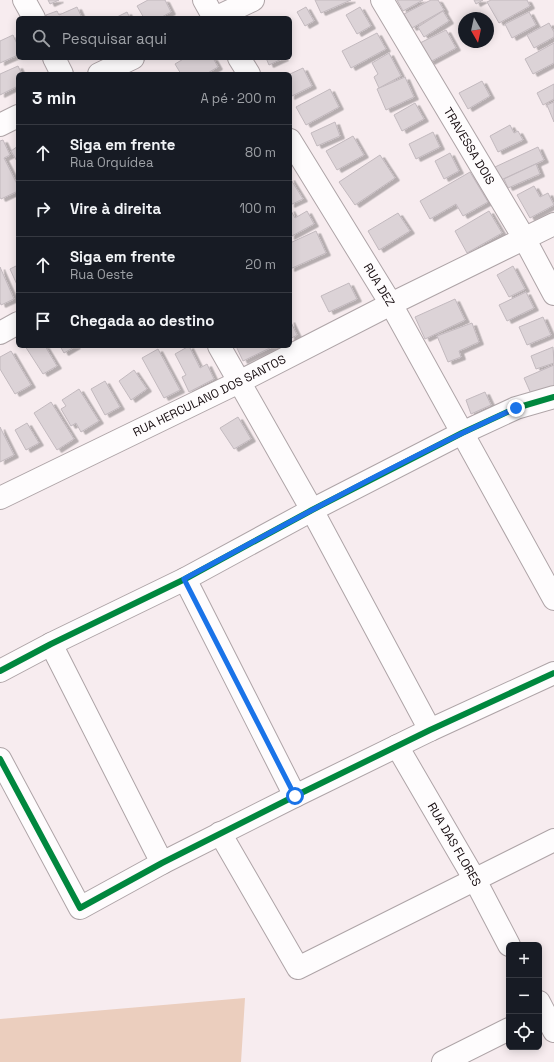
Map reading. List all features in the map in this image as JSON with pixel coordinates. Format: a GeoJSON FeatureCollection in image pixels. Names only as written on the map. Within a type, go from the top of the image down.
{"type":"FeatureCollection","features":[{"type":"Feature","properties":{"kind":"street"},"geometry":{"type":"LineString","coordinates":[[24,0],[33,16]]}},
{"type":"Feature","properties":{"kind":"street"},"geometry":{"type":"LineString","coordinates":[[204,0],[214,16]]}},
{"type":"Feature","properties":{"kind":"street"},"geometry":{"type":"LineString","coordinates":[[219,16],[254,0]]}},
{"type":"Feature","properties":{"kind":"street","name":"TRAVESSA DOIS"},"geometry":{"type":"LineString","coordinates":[[382,0],[524,238],[554,294]]}},
{"type":"Feature","properties":{"kind":"street"},"geometry":{"type":"LineString","coordinates":[[55,60],[61,72]]}},
{"type":"Feature","properties":{"kind":"street"},"geometry":{"type":"LineString","coordinates":[[103,72],[128,60]]}},
{"type":"Feature","properties":{"kind":"street"},"geometry":{"type":"LineString","coordinates":[[240,60],[248,72]]}},
{"type":"Feature","properties":{"kind":"street"},"geometry":{"type":"LineString","coordinates":[[0,125],[16,117]]}},
{"type":"Feature","properties":{"kind":"street","name":"RUA DEZ"},"geometry":{"type":"LineString","coordinates":[[292,143],[391,304],[554,599]]}},
{"type":"Feature","properties":{"kind":"street","name":"RUA HERCULANO DOS SANTOS"},"geometry":{"type":"LineString","coordinates":[[0,498],[239,382],[391,304],[554,224]]}},
{"type":"Feature","properties":{"kind":"street"},"geometry":{"type":"LineString","coordinates":[[0,333],[16,324]]}},
{"type":"Feature","properties":{"kind":"street"},"geometry":{"type":"LineString","coordinates":[[220,348],[312,510],[430,730]]}},
{"type":"Feature","properties":{"kind":"street"},"geometry":{"type":"LineString","coordinates":[[0,671],[51,644],[184,579],[312,510],[462,433],[516,408],[554,397]]}},
{"type":"Feature","properties":{"kind":"street"},"geometry":{"type":"LineString","coordinates":[[184,579],[295,796]]}},
{"type":"Feature","properties":{"kind":"street"},"geometry":{"type":"LineString","coordinates":[[51,644],[162,863]]}},
{"type":"Feature","properties":{"kind":"street"},"geometry":{"type":"LineString","coordinates":[[0,759],[80,908],[220,833],[430,730],[554,673]]}},
{"type":"Feature","properties":{"kind":"street","name":"RUA DAS FLORES"},"geometry":{"type":"LineString","coordinates":[[397,746],[475,880],[507,942]]}},
{"type":"Feature","properties":{"kind":"street"},"geometry":{"type":"LineString","coordinates":[[220,833],[298,968],[554,840]]}},
{"type":"Feature","properties":{"kind":"street"},"geometry":{"type":"LineString","coordinates":[[544,1009],[554,1031]]}},
{"type":"Feature","properties":{"kind":"street"},"geometry":{"type":"LineString","coordinates":[[444,1062],[506,1031]]}},
{"type":"Feature","properties":{"kind":"shaded area"},"geometry":{"type":"Polygon","coordinates":[[[245,998],[241,1062],[0,1062],[0,1019],[245,998]]]}},
{"type":"Feature","properties":{"kind":"building"},"geometry":{"type":"Polygon","coordinates":[[[48,0],[59,0],[50,4],[48,0]]]}},
{"type":"Feature","properties":{"kind":"building"},"geometry":{"type":"Polygon","coordinates":[[[148,0],[165,0],[171,12],[164,16],[143,16],[137,6],[148,0]]]}},
{"type":"Feature","properties":{"kind":"building"},"geometry":{"type":"Polygon","coordinates":[[[315,0],[351,0],[321,13],[315,0]]]}},
{"type":"Feature","properties":{"kind":"building"},"geometry":{"type":"Polygon","coordinates":[[[397,0],[423,0],[403,11],[397,0]]]}},
{"type":"Feature","properties":{"kind":"building"},"geometry":{"type":"Polygon","coordinates":[[[431,0],[438,0],[444,10],[412,28],[404,14],[431,0]]]}},
{"type":"Feature","properties":{"kind":"building"},"geometry":{"type":"Polygon","coordinates":[[[474,0],[483,0],[476,4],[474,0]]]}},
{"type":"Feature","properties":{"kind":"building"},"geometry":{"type":"Polygon","coordinates":[[[491,0],[527,0],[530,6],[499,23],[487,2],[491,0]]]}},
{"type":"Feature","properties":{"kind":"building"},"geometry":{"type":"Polygon","coordinates":[[[77,7],[81,16],[46,15],[57,11],[59,15],[77,7]]]}},
{"type":"Feature","properties":{"kind":"building"},"geometry":{"type":"Polygon","coordinates":[[[306,7],[314,21],[305,26],[297,12],[306,7]]]}},
{"type":"Feature","properties":{"kind":"building"},"geometry":{"type":"Polygon","coordinates":[[[360,7],[371,26],[357,34],[346,15],[360,7]]]}},
{"type":"Feature","properties":{"kind":"building"},"geometry":{"type":"Polygon","coordinates":[[[443,11],[449,21],[424,37],[418,27],[443,11]]]}},
{"type":"Feature","properties":{"kind":"building"},"geometry":{"type":"Polygon","coordinates":[[[127,12],[129,16],[119,16],[127,12]]]}},
{"type":"Feature","properties":{"kind":"building"},"geometry":{"type":"Polygon","coordinates":[[[529,12],[536,25],[512,38],[505,24],[529,12]]]}},
{"type":"Feature","properties":{"kind":"building"},"geometry":{"type":"Polygon","coordinates":[[[549,23],[554,32],[554,37],[534,48],[527,35],[549,23]]]}},
{"type":"Feature","properties":{"kind":"building"},"geometry":{"type":"Polygon","coordinates":[[[446,30],[456,48],[430,62],[420,43],[446,30]]]}},
{"type":"Feature","properties":{"kind":"building"},"geometry":{"type":"Polygon","coordinates":[[[377,33],[386,49],[351,68],[342,51],[377,33]]]}},
{"type":"Feature","properties":{"kind":"building"},"geometry":{"type":"Polygon","coordinates":[[[13,35],[16,42],[16,56],[0,63],[0,41],[13,35]]]}},
{"type":"Feature","properties":{"kind":"building"},"geometry":{"type":"Polygon","coordinates":[[[554,43],[554,63],[533,74],[525,59],[554,43]]]}},
{"type":"Feature","properties":{"kind":"building"},"geometry":{"type":"Polygon","coordinates":[[[389,53],[401,76],[379,88],[374,77],[378,74],[372,63],[389,53]]]}},
{"type":"Feature","properties":{"kind":"building"},"geometry":{"type":"Polygon","coordinates":[[[182,60],[214,60],[218,67],[209,72],[180,72],[175,64],[182,60]]]}},
{"type":"Feature","properties":{"kind":"building"},"geometry":{"type":"Polygon","coordinates":[[[267,60],[280,60],[269,65],[267,60]]]}},
{"type":"Feature","properties":{"kind":"building"},"geometry":{"type":"Polygon","coordinates":[[[18,66],[21,72],[16,72],[16,87],[0,95],[0,74],[18,66]]]}},
{"type":"Feature","properties":{"kind":"building"},"geometry":{"type":"Polygon","coordinates":[[[303,68],[312,86],[292,96],[292,73],[303,68]]]}},
{"type":"Feature","properties":{"kind":"building"},"geometry":{"type":"Polygon","coordinates":[[[405,77],[414,97],[386,110],[377,89],[405,77]]]}},
{"type":"Feature","properties":{"kind":"building"},"geometry":{"type":"Polygon","coordinates":[[[482,81],[490,96],[468,109],[459,93],[482,81]]]}},
{"type":"Feature","properties":{"kind":"building"},"geometry":{"type":"Polygon","coordinates":[[[554,84],[554,99],[543,105],[537,93],[554,84]]]}},
{"type":"Feature","properties":{"kind":"building"},"geometry":{"type":"Polygon","coordinates":[[[330,89],[339,107],[306,125],[296,107],[330,89]]]}},
{"type":"Feature","properties":{"kind":"building"},"geometry":{"type":"Polygon","coordinates":[[[554,102],[554,122],[547,105],[554,102]]]}},
{"type":"Feature","properties":{"kind":"building"},"geometry":{"type":"Polygon","coordinates":[[[415,103],[424,119],[402,131],[394,115],[415,103]]]}},
{"type":"Feature","properties":{"kind":"building"},"geometry":{"type":"Polygon","coordinates":[[[335,122],[340,136],[317,146],[311,133],[335,122]]]}},
{"type":"Feature","properties":{"kind":"building"},"geometry":{"type":"Polygon","coordinates":[[[510,125],[514,133],[518,131],[523,140],[498,152],[490,136],[510,125]]]}},
{"type":"Feature","properties":{"kind":"building"},"geometry":{"type":"Polygon","coordinates":[[[433,132],[440,147],[416,159],[409,144],[433,132]]]}},
{"type":"Feature","properties":{"kind":"building"},"geometry":{"type":"Polygon","coordinates":[[[353,136],[364,155],[337,170],[326,151],[353,136]]]}},
{"type":"Feature","properties":{"kind":"building"},"geometry":{"type":"Polygon","coordinates":[[[3,140],[10,155],[4,158],[16,182],[16,192],[1,199],[0,197],[0,141],[3,140]]]}},
{"type":"Feature","properties":{"kind":"building"},"geometry":{"type":"Polygon","coordinates":[[[16,147],[16,160],[11,151],[16,147]]]}},
{"type":"Feature","properties":{"kind":"building"},"geometry":{"type":"Polygon","coordinates":[[[538,147],[544,160],[501,180],[495,167],[538,147]]]}},
{"type":"Feature","properties":{"kind":"building"},"geometry":{"type":"Polygon","coordinates":[[[450,153],[459,171],[444,179],[435,161],[450,153]]]}},
{"type":"Feature","properties":{"kind":"building"},"geometry":{"type":"Polygon","coordinates":[[[380,155],[395,178],[355,205],[339,182],[380,155]]]}},
{"type":"Feature","properties":{"kind":"building"},"geometry":{"type":"Polygon","coordinates":[[[536,164],[540,174],[508,188],[504,179],[536,164]]]}},
{"type":"Feature","properties":{"kind":"building"},"geometry":{"type":"Polygon","coordinates":[[[470,172],[488,202],[463,216],[456,204],[430,219],[420,201],[470,172]]]}},
{"type":"Feature","properties":{"kind":"building"},"geometry":{"type":"Polygon","coordinates":[[[292,181],[303,199],[292,204],[292,181]]]}},
{"type":"Feature","properties":{"kind":"building"},"geometry":{"type":"Polygon","coordinates":[[[534,186],[540,197],[548,193],[554,205],[530,218],[517,195],[534,186]]]}},
{"type":"Feature","properties":{"kind":"building"},"geometry":{"type":"Polygon","coordinates":[[[307,211],[314,224],[292,236],[292,213],[295,218],[307,211]]]}},
{"type":"Feature","properties":{"kind":"building"},"geometry":{"type":"Polygon","coordinates":[[[489,211],[502,233],[467,253],[455,231],[489,211]]]}},
{"type":"Feature","properties":{"kind":"building"},"geometry":{"type":"Polygon","coordinates":[[[398,213],[410,231],[379,250],[368,231],[398,213]]]}},
{"type":"Feature","properties":{"kind":"building"},"geometry":{"type":"Polygon","coordinates":[[[316,231],[326,253],[292,268],[292,242],[316,231]]]}},
{"type":"Feature","properties":{"kind":"building"},"geometry":{"type":"Polygon","coordinates":[[[16,266],[16,282],[10,269],[16,266]]]}},
{"type":"Feature","properties":{"kind":"building"},"geometry":{"type":"Polygon","coordinates":[[[513,266],[525,289],[509,297],[497,275],[513,266]]]}},
{"type":"Feature","properties":{"kind":"building"},"geometry":{"type":"Polygon","coordinates":[[[0,267],[14,299],[1,305],[0,302],[0,267]]]}},
{"type":"Feature","properties":{"kind":"building"},"geometry":{"type":"Polygon","coordinates":[[[349,283],[357,299],[329,312],[321,296],[349,283]]]}},
{"type":"Feature","properties":{"kind":"building"},"geometry":{"type":"Polygon","coordinates":[[[526,292],[534,308],[507,321],[499,305],[526,292]]]}},
{"type":"Feature","properties":{"kind":"building"},"geometry":{"type":"Polygon","coordinates":[[[455,299],[465,320],[425,339],[415,317],[455,299]]]}},
{"type":"Feature","properties":{"kind":"building"},"geometry":{"type":"Polygon","coordinates":[[[543,317],[551,335],[527,345],[519,327],[543,317]]]}},
{"type":"Feature","properties":{"kind":"building"},"geometry":{"type":"Polygon","coordinates":[[[472,323],[479,342],[459,351],[461,357],[448,362],[437,336],[472,323]]]}},
{"type":"Feature","properties":{"kind":"building"},"geometry":{"type":"Polygon","coordinates":[[[292,324],[297,335],[292,338],[292,324]]]}},
{"type":"Feature","properties":{"kind":"building"},"geometry":{"type":"Polygon","coordinates":[[[553,347],[554,363],[536,369],[531,356],[553,347]]]}},
{"type":"Feature","properties":{"kind":"building"},"geometry":{"type":"Polygon","coordinates":[[[26,348],[46,348],[57,366],[43,374],[26,348]]]}},
{"type":"Feature","properties":{"kind":"building"},"geometry":{"type":"Polygon","coordinates":[[[61,348],[73,348],[64,353],[61,348]]]}},
{"type":"Feature","properties":{"kind":"building"},"geometry":{"type":"Polygon","coordinates":[[[186,348],[190,348],[200,368],[207,364],[214,379],[189,392],[182,377],[186,375],[175,354],[186,348]]]}},
{"type":"Feature","properties":{"kind":"building"},"geometry":{"type":"Polygon","coordinates":[[[237,348],[270,348],[243,361],[237,348]]]}},
{"type":"Feature","properties":{"kind":"building"},"geometry":{"type":"Polygon","coordinates":[[[158,349],[180,390],[164,398],[142,358],[158,349]]]}},
{"type":"Feature","properties":{"kind":"building"},"geometry":{"type":"Polygon","coordinates":[[[11,351],[31,385],[15,394],[0,369],[0,357],[11,351]]]}},
{"type":"Feature","properties":{"kind":"building"},"geometry":{"type":"Polygon","coordinates":[[[554,365],[554,387],[532,396],[524,378],[554,365]]]}},
{"type":"Feature","properties":{"kind":"building"},"geometry":{"type":"Polygon","coordinates":[[[134,370],[147,389],[131,400],[119,381],[134,370]]]}},
{"type":"Feature","properties":{"kind":"building"},"geometry":{"type":"Polygon","coordinates":[[[105,381],[120,407],[105,415],[91,389],[105,381]]]}},
{"type":"Feature","properties":{"kind":"building"},"geometry":{"type":"Polygon","coordinates":[[[79,389],[99,421],[81,432],[76,423],[71,426],[61,409],[66,406],[62,400],[79,389]]]}},
{"type":"Feature","properties":{"kind":"building"},"geometry":{"type":"Polygon","coordinates":[[[485,392],[491,405],[471,414],[466,400],[485,392]]]}},
{"type":"Feature","properties":{"kind":"building"},"geometry":{"type":"Polygon","coordinates":[[[51,402],[74,439],[57,450],[34,413],[51,402]]]}},
{"type":"Feature","properties":{"kind":"building"},"geometry":{"type":"Polygon","coordinates":[[[238,417],[251,439],[234,449],[220,428],[238,417]]]}},
{"type":"Feature","properties":{"kind":"building"},"geometry":{"type":"Polygon","coordinates":[[[27,423],[39,443],[26,450],[15,430],[27,423]]]}},
{"type":"Feature","properties":{"kind":"building"},"geometry":{"type":"Polygon","coordinates":[[[0,427],[14,455],[0,462],[0,427]]]}},
{"type":"Feature","properties":{"kind":"cycle path"},"geometry":{"type":"LineString","coordinates":[[0,671],[51,644],[185,579],[312,510],[462,433],[516,408],[554,397]]}},
{"type":"Feature","properties":{"kind":"cycle path"},"geometry":{"type":"LineString","coordinates":[[0,759],[80,908],[162,863],[295,796],[430,730],[554,673]]}},
{"type":"Feature","properties":{"kind":"route"},"geometry":{"type":"LineString","coordinates":[[295,796],[184,579],[312,510],[462,433],[516,408]]}}]}
